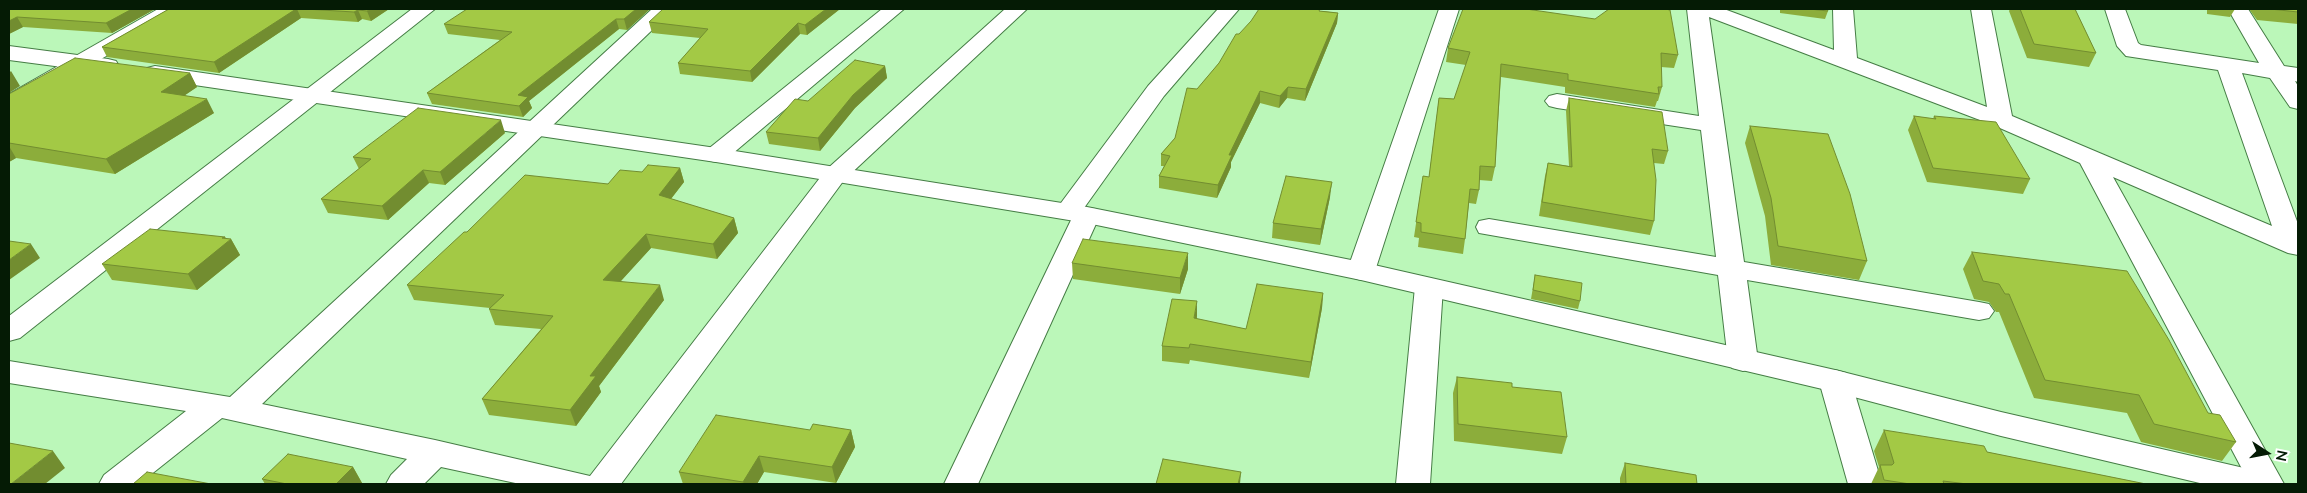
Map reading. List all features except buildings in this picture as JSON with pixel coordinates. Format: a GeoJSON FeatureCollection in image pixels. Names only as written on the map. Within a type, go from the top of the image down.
{"type":"FeatureCollection","features":[{"type":"Feature","properties":{"kind":"street"},"geometry":{"type":"LineString","coordinates":[[9,103],[173,9]]}},
{"type":"Feature","properties":{"kind":"street"},"geometry":{"type":"LineString","coordinates":[[9,331],[315,96],[424,9]]}},
{"type":"Feature","properties":{"kind":"street"},"geometry":{"type":"LineString","coordinates":[[116,484],[226,407],[537,130],[664,9]]}},
{"type":"Feature","properties":{"kind":"street"},"geometry":{"type":"LineString","coordinates":[[716,155],[894,9]]}},
{"type":"Feature","properties":{"kind":"street"},"geometry":{"type":"LineString","coordinates":[[602,484],[835,175],[1017,9]]}},
{"type":"Feature","properties":{"kind":"street"},"geometry":{"type":"LineString","coordinates":[[961,484],[1077,213],[1156,91],[1229,9]]}},
{"type":"Feature","properties":{"kind":"street"},"geometry":{"type":"LineString","coordinates":[[1361,271],[1449,9]]}},
{"type":"Feature","properties":{"kind":"street"},"geometry":{"type":"LineString","coordinates":[[1697,9],[1743,361]]}},
{"type":"Feature","properties":{"kind":"street"},"geometry":{"type":"LineString","coordinates":[[1706,9],[2001,120],[2295,245]]}},
{"type":"Feature","properties":{"kind":"street"},"geometry":{"type":"LineString","coordinates":[[1843,9],[1846,62]]}},
{"type":"Feature","properties":{"kind":"street"},"geometry":{"type":"LineString","coordinates":[[1981,9],[2001,120]]}},
{"type":"Feature","properties":{"kind":"street"},"geometry":{"type":"LineString","coordinates":[[2116,9],[2130,49],[2288,74]]}},
{"type":"Feature","properties":{"kind":"street"},"geometry":{"type":"LineString","coordinates":[[2238,9],[2288,74],[2298,102]]}},
{"type":"Feature","properties":{"kind":"street"},"geometry":{"type":"LineString","coordinates":[[9,53],[716,155],[1077,213],[1361,271],[1835,381],[2001,424],[2257,484]]}},
{"type":"Feature","properties":{"kind":"street"},"geometry":{"type":"LineString","coordinates":[[2228,66],[2295,245]]}},
{"type":"Feature","properties":{"kind":"street"},"geometry":{"type":"LineString","coordinates":[[1557,101],[1712,125]]}},
{"type":"Feature","properties":{"kind":"street"},"geometry":{"type":"LineString","coordinates":[[2090,158],[2266,484]]}},
{"type":"Feature","properties":{"kind":"street"},"geometry":{"type":"LineString","coordinates":[[1489,228],[1978,311]]}},
{"type":"Feature","properties":{"kind":"street"},"geometry":{"type":"LineString","coordinates":[[1413,484],[1429,287]]}},
{"type":"Feature","properties":{"kind":"street"},"geometry":{"type":"LineString","coordinates":[[9,372],[226,407],[577,484]]}},
{"type":"Feature","properties":{"kind":"street"},"geometry":{"type":"LineString","coordinates":[[1835,381],[1865,484]]}},
{"type":"Feature","properties":{"kind":"street"},"geometry":{"type":"LineString","coordinates":[[403,484],[435,452]]}}]}
